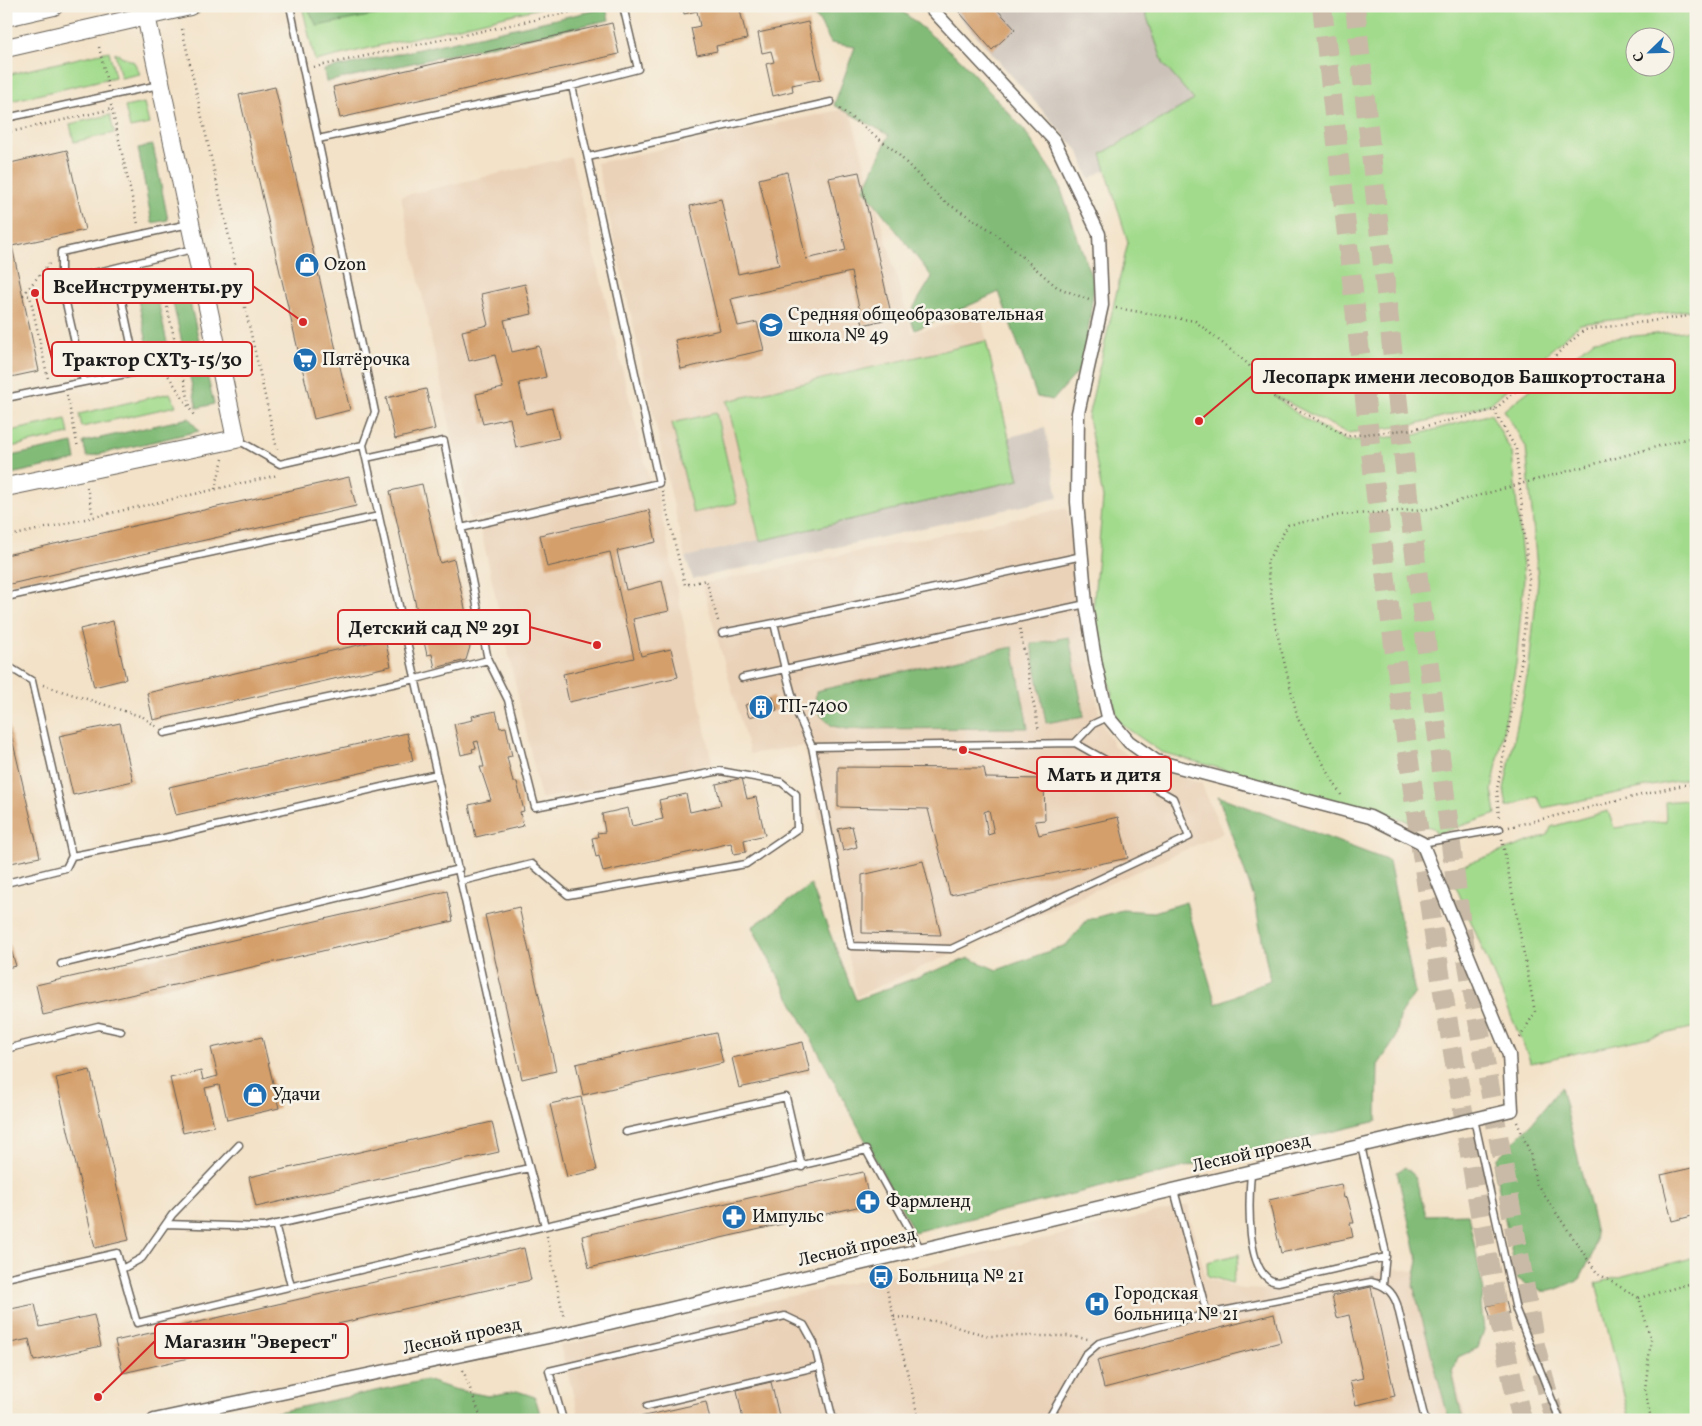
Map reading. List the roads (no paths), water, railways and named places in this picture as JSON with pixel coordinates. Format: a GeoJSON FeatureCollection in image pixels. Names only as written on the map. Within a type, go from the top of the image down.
{"type":"FeatureCollection","features":[{"type":"Feature","properties":{"kind":"street"},"geometry":{"type":"LineString","coordinates":[[6,17],[54,6]]}},
{"type":"Feature","properties":{"kind":"street"},"geometry":{"type":"LineString","coordinates":[[6,48],[145,11],[190,6]]}},
{"type":"Feature","properties":{"kind":"street"},"geometry":{"type":"LineString","coordinates":[[929,6],[1054,140],[1100,234],[1102,305],[1078,413],[1077,502],[1086,604],[1096,666],[1108,717],[1129,742],[1156,761],[1370,817],[1422,843]]}},
{"type":"Feature","properties":{"kind":"street"},"geometry":{"type":"LineString","coordinates":[[6,487],[236,439],[145,11]]}},
{"type":"Feature","properties":{"kind":"street","name":"Лесной проезд"},"geometry":{"type":"LineString","coordinates":[[154,1420],[566,1333],[1512,1110],[1509,1055],[1422,843]]}},
{"type":"Feature","properties":{"kind":"lane"},"geometry":{"type":"LineString","coordinates":[[290,6],[375,412],[363,445],[502,1066],[545,1226]]}},
{"type":"Feature","properties":{"kind":"lane"},"geometry":{"type":"LineString","coordinates":[[318,139],[572,86],[638,69],[622,6]]}},
{"type":"Feature","properties":{"kind":"lane"},"geometry":{"type":"LineString","coordinates":[[6,118],[161,85]]}},
{"type":"Feature","properties":{"kind":"lane"},"geometry":{"type":"LineString","coordinates":[[461,528],[659,483],[572,86]]}},
{"type":"Feature","properties":{"kind":"lane"},"geometry":{"type":"LineString","coordinates":[[588,157],[830,102]]}},
{"type":"Feature","properties":{"kind":"lane"},"geometry":{"type":"LineString","coordinates":[[84,382],[61,281],[61,252],[190,223]]}},
{"type":"Feature","properties":{"kind":"lane"},"geometry":{"type":"LineString","coordinates":[[61,281],[195,249]]}},
{"type":"Feature","properties":{"kind":"lane"},"geometry":{"type":"LineString","coordinates":[[6,398],[137,372],[115,268]]}},
{"type":"Feature","properties":{"kind":"lane"},"geometry":{"type":"LineString","coordinates":[[236,439],[280,464],[363,445]]}},
{"type":"Feature","properties":{"kind":"lane"},"geometry":{"type":"LineString","coordinates":[[366,458],[444,441],[488,660],[508,700],[534,807],[720,771],[781,782],[796,794],[797,829],[746,864],[568,895],[532,864],[462,881]]}},
{"type":"Feature","properties":{"kind":"lane"},"geometry":{"type":"LineString","coordinates":[[6,598],[379,516]]}},
{"type":"Feature","properties":{"kind":"lane"},"geometry":{"type":"LineString","coordinates":[[722,633],[1082,556]]}},
{"type":"Feature","properties":{"kind":"lane"},"geometry":{"type":"LineString","coordinates":[[742,678],[1086,604]]}},
{"type":"Feature","properties":{"kind":"lane"},"geometry":{"type":"LineString","coordinates":[[774,623],[797,713],[812,746],[852,946],[951,949],[1189,837],[1173,798],[1075,743],[812,746]]}},
{"type":"Feature","properties":{"kind":"lane"},"geometry":{"type":"LineString","coordinates":[[164,733],[416,679],[488,660]]}},
{"type":"Feature","properties":{"kind":"lane"},"geometry":{"type":"LineString","coordinates":[[6,665],[32,681],[72,856],[66,868],[6,883]]}},
{"type":"Feature","properties":{"kind":"lane"},"geometry":{"type":"LineString","coordinates":[[1075,743],[1092,724],[1108,717]]}},
{"type":"Feature","properties":{"kind":"lane"},"geometry":{"type":"LineString","coordinates":[[72,856],[164,838],[437,774]]}},
{"type":"Feature","properties":{"kind":"lane"},"geometry":{"type":"LineString","coordinates":[[1422,843],[1500,829]]}},
{"type":"Feature","properties":{"kind":"lane"},"geometry":{"type":"LineString","coordinates":[[61,964],[459,869]]}},
{"type":"Feature","properties":{"kind":"lane"},"geometry":{"type":"LineString","coordinates":[[6,1049],[98,1026],[121,1031]]}},
{"type":"Feature","properties":{"kind":"lane"},"geometry":{"type":"LineString","coordinates":[[626,1132],[786,1097],[802,1167]]}},
{"type":"Feature","properties":{"kind":"lane"},"geometry":{"type":"LineString","coordinates":[[1474,1119],[1516,1310],[1560,1420]]}},
{"type":"Feature","properties":{"kind":"lane"},"geometry":{"type":"LineString","coordinates":[[122,1269],[142,1258],[166,1224],[239,1145]]}},
{"type":"Feature","properties":{"kind":"lane"},"geometry":{"type":"LineString","coordinates":[[1361,1146],[1386,1257],[1383,1285]]}},
{"type":"Feature","properties":{"kind":"lane"},"geometry":{"type":"LineString","coordinates":[[6,1278],[118,1254],[137,1323],[802,1167],[866,1150],[922,1250]]}},
{"type":"Feature","properties":{"kind":"lane"},"geometry":{"type":"LineString","coordinates":[[166,1224],[264,1227],[529,1168]]}},
{"type":"Feature","properties":{"kind":"lane"},"geometry":{"type":"LineString","coordinates":[[1251,1172],[1249,1225],[1259,1268],[1268,1279],[1278,1282],[1386,1257]]}},
{"type":"Feature","properties":{"kind":"lane"},"geometry":{"type":"LineString","coordinates":[[1174,1190],[1207,1314]]}},
{"type":"Feature","properties":{"kind":"lane"},"geometry":{"type":"LineString","coordinates":[[275,1224],[291,1286]]}},
{"type":"Feature","properties":{"kind":"lane"},"geometry":{"type":"LineString","coordinates":[[1048,1420],[1085,1355],[1099,1343],[1207,1314],[1371,1282],[1383,1285],[1393,1295],[1397,1304],[1425,1420]]}},
{"type":"Feature","properties":{"kind":"lane"},"geometry":{"type":"LineString","coordinates":[[563,1420],[549,1371],[785,1316],[804,1325],[814,1343],[833,1420]]}},
{"type":"Feature","properties":{"kind":"lane"},"geometry":{"type":"LineString","coordinates":[[648,1406],[820,1366]]}},
{"type":"Feature","properties":{"kind":"tunnel"},"geometry":{"type":"LineString","coordinates":[[1322,6],[1366,410],[1416,814],[1436,948],[1487,1252],[1522,1420]]}},
{"type":"Feature","properties":{"kind":"tunnel"},"geometry":{"type":"LineString","coordinates":[[1355,6],[1409,505],[1461,925],[1535,1345],[1555,1420]]}},
{"type":"Feature","properties":{"kind":"place","name":"Ozon"},"geometry":{"type":"Point","coordinates":[307,265]}},
{"type":"Feature","properties":{"kind":"place","name":"Трактор СХТ3-15/30"},"geometry":{"type":"Point","coordinates":[35,293]}},
{"type":"Feature","properties":{"kind":"place","name":"ВсеИнструменты.ру"},"geometry":{"type":"Point","coordinates":[303,322]}},
{"type":"Feature","properties":{"kind":"place","name":"Средняя общеобразовательная школа № 49"},"geometry":{"type":"Point","coordinates":[771,325]}},
{"type":"Feature","properties":{"kind":"place","name":"Пятёрочка"},"geometry":{"type":"Point","coordinates":[305,360]}},
{"type":"Feature","properties":{"kind":"place","name":"Лесопарк имени лесоводов Башкортостана"},"geometry":{"type":"Point","coordinates":[1199,421]}},
{"type":"Feature","properties":{"kind":"place","name":"Детский сад № 291"},"geometry":{"type":"Point","coordinates":[597,645]}},
{"type":"Feature","properties":{"kind":"place","name":"ТП-7400"},"geometry":{"type":"Point","coordinates":[761,707]}},
{"type":"Feature","properties":{"kind":"place","name":"Мать и дитя"},"geometry":{"type":"Point","coordinates":[963,750]}},
{"type":"Feature","properties":{"kind":"place","name":"Удачи"},"geometry":{"type":"Point","coordinates":[255,1095]}},
{"type":"Feature","properties":{"kind":"place","name":"Фармленд"},"geometry":{"type":"Point","coordinates":[868,1202]}},
{"type":"Feature","properties":{"kind":"place","name":"Импульс"},"geometry":{"type":"Point","coordinates":[734,1217]}},
{"type":"Feature","properties":{"kind":"place","name":"Больница № 21"},"geometry":{"type":"Point","coordinates":[881,1277]}},
{"type":"Feature","properties":{"kind":"place","name":"Городская больница № 21"},"geometry":{"type":"Point","coordinates":[1097,1304]}},
{"type":"Feature","properties":{"kind":"place","name":"Магазин \"Эверест\""},"geometry":{"type":"Point","coordinates":[98,1397]}}]}
